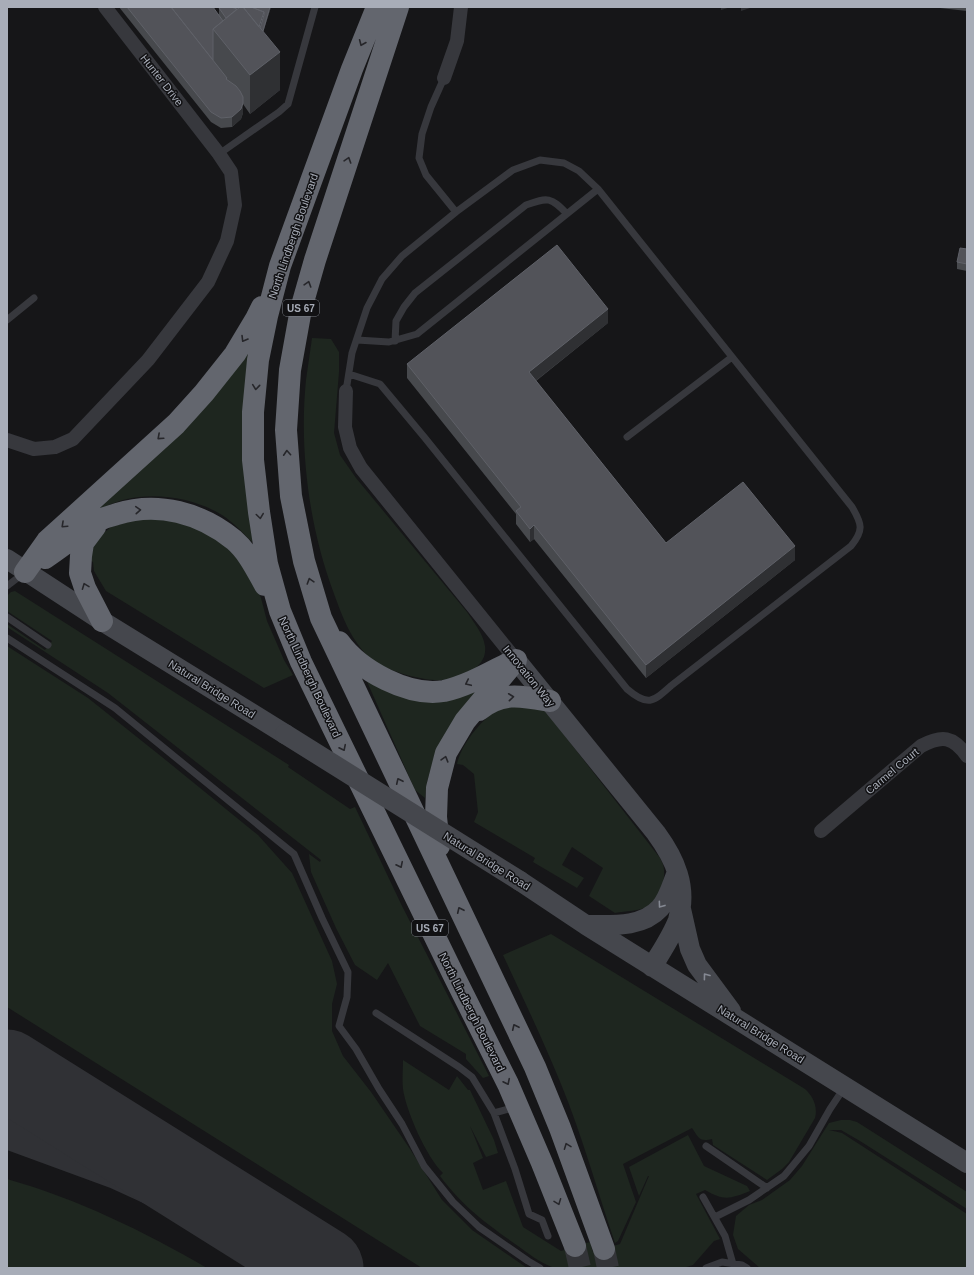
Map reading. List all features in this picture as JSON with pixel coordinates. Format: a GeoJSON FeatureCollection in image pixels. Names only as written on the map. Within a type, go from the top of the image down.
{"type":"FeatureCollection","features":[{"type":"Feature","properties":{"kind":"highway","name":"North Lindbergh Boulevard"},"geometry":{"type":"LineString","coordinates":[[377,7],[352,69],[280,266],[267,316],[258,360],[253,412],[253,460],[266,564],[280,611],[301,662],[508,1084],[542,1163],[575,1246]]}},
{"type":"Feature","properties":{"kind":"highway","name":"US 67"},"geometry":{"type":"LineString","coordinates":[[398,7],[320,245],[301,309],[290,370],[286,430],[291,496],[304,561],[321,618],[534,1067],[560,1128],[604,1249]]}},
{"type":"Feature","properties":{"kind":"highway"},"geometry":{"type":"LineString","coordinates":[[26,572],[47,541],[176,424],[204,393],[235,354],[249,331],[280,266]]}},
{"type":"Feature","properties":{"kind":"highway"},"geometry":{"type":"LineString","coordinates":[[26,572],[101,520],[130,510],[157,508],[185,513],[214,526],[234,541],[251,560],[280,611]]}},
{"type":"Feature","properties":{"kind":"highway"},"geometry":{"type":"LineString","coordinates":[[101,520],[83,543],[80,573],[85,588],[102,621]]}},
{"type":"Feature","properties":{"kind":"highway"},"geometry":{"type":"LineString","coordinates":[[321,618],[342,646],[356,661],[374,673],[398,685],[422,690],[443,691],[463,686],[516,660]]}},
{"type":"Feature","properties":{"kind":"highway"},"geometry":{"type":"LineString","coordinates":[[446,880],[440,852],[436,817],[437,788],[446,753],[465,721],[516,660]]}},
{"type":"Feature","properties":{"kind":"highway"},"geometry":{"type":"LineString","coordinates":[[465,721],[485,705],[501,698],[514,696],[550,701]]}},
{"type":"Feature","properties":{"kind":"main road","name":"Natural Bridge Road"},"geometry":{"type":"LineString","coordinates":[[7,559],[102,621],[520,881],[652,967],[967,1163]]}},
{"type":"Feature","properties":{"kind":"main road","name":"Innovation Way"},"geometry":{"type":"LineString","coordinates":[[516,660],[668,849],[678,870],[681,887],[681,906],[678,920],[652,967]]}},
{"type":"Feature","properties":{"kind":"main road"},"geometry":{"type":"LineString","coordinates":[[586,925],[623,924],[644,920],[660,908],[668,895],[678,870]]}},
{"type":"Feature","properties":{"kind":"main road"},"geometry":{"type":"LineString","coordinates":[[681,906],[690,950],[698,965],[737,1019]]}},
{"type":"Feature","properties":{"kind":"street","name":"Hunter Drive"},"geometry":{"type":"LineString","coordinates":[[7,440],[34,449],[54,447],[73,439],[148,360],[208,282],[227,241],[235,205],[231,172],[219,154],[105,7]]}},
{"type":"Feature","properties":{"kind":"street"},"geometry":{"type":"LineString","coordinates":[[444,78],[456,41],[461,7]]}},
{"type":"Feature","properties":{"kind":"street","name":"Innovation Way"},"geometry":{"type":"LineString","coordinates":[[346,391],[345,427],[350,448],[361,468],[516,660]]}},
{"type":"Feature","properties":{"kind":"street","name":"Carmel Court"},"geometry":{"type":"LineString","coordinates":[[821,831],[921,746],[933,740],[942,738],[952,741],[962,749],[967,756]]}},
{"type":"Feature","properties":{"kind":"lane"},"geometry":{"type":"LineString","coordinates":[[219,154],[288,104],[315,7]]}},
{"type":"Feature","properties":{"kind":"lane"},"geometry":{"type":"LineString","coordinates":[[444,78],[431,107],[422,134],[419,158],[426,175],[456,212]]}},
{"type":"Feature","properties":{"kind":"lane"},"geometry":{"type":"LineString","coordinates":[[346,391],[352,353],[358,340],[367,308],[382,279],[402,256],[456,212],[513,170],[540,160],[564,162],[579,171],[598,189],[852,507],[859,519],[860,530],[858,537],[851,546],[656,699],[644,700],[636,697],[627,689],[380,384],[349,374]]}},
{"type":"Feature","properties":{"kind":"lane"},"geometry":{"type":"LineString","coordinates":[[358,340],[389,342],[417,334],[598,189]]}},
{"type":"Feature","properties":{"kind":"lane"},"geometry":{"type":"LineString","coordinates":[[395,341],[396,321],[414,293],[526,205],[542,199],[556,202],[567,214]]}},
{"type":"Feature","properties":{"kind":"lane"},"geometry":{"type":"LineString","coordinates":[[7,320],[34,298]]}},
{"type":"Feature","properties":{"kind":"lane"},"geometry":{"type":"LineString","coordinates":[[627,437],[732,357]]}},
{"type":"Feature","properties":{"kind":"lane"},"geometry":{"type":"LineString","coordinates":[[7,586],[26,572]]}},
{"type":"Feature","properties":{"kind":"lane"},"geometry":{"type":"LineString","coordinates":[[7,617],[48,645]]}},
{"type":"Feature","properties":{"kind":"lane"},"geometry":{"type":"LineString","coordinates":[[7,638],[115,708],[294,854],[348,972],[347,997],[339,1026],[356,1049],[402,1124],[424,1166],[453,1202],[479,1227],[540,1268]]}},
{"type":"Feature","properties":{"kind":"lane"},"geometry":{"type":"LineString","coordinates":[[376,1013],[472,1077],[494,1114],[515,1169],[529,1214],[542,1220],[548,1236]]}},
{"type":"Feature","properties":{"kind":"lane"},"geometry":{"type":"LineString","coordinates":[[714,1217],[749,1200],[784,1176],[809,1146],[845,1086]]}},
{"type":"Feature","properties":{"kind":"lane"},"geometry":{"type":"LineString","coordinates":[[494,1114],[518,1106]]}},
{"type":"Feature","properties":{"kind":"lane"},"geometry":{"type":"LineString","coordinates":[[706,1146],[766,1188]]}},
{"type":"Feature","properties":{"kind":"lane"},"geometry":{"type":"LineString","coordinates":[[703,1198],[725,1236],[733,1264]]}},
{"type":"Feature","properties":{"kind":"lane"},"geometry":{"type":"LineString","coordinates":[[706,1268],[722,1262],[742,1265],[747,1268]]}},
{"type":"Feature","properties":{"kind":"shaded area"},"geometry":{"type":"Polygon","coordinates":[[[250,338],[242,431],[253,532],[252,542],[234,524],[222,515],[192,502],[175,498],[158,496],[125,500],[109,505],[95,513],[250,338]]]}},
{"type":"Feature","properties":{"kind":"shaded area"},"geometry":{"type":"Polygon","coordinates":[[[312,338],[331,339],[339,352],[339,372],[334,433],[340,455],[356,478],[467,612],[478,628],[485,646],[485,654],[482,661],[471,671],[449,679],[435,680],[416,677],[395,671],[371,659],[358,644],[348,628],[325,566],[312,514],[308,487],[305,460],[304,406],[312,338]]]}},
{"type":"Feature","properties":{"kind":"shaded area"},"geometry":{"type":"Polygon","coordinates":[[[144,517],[185,521],[230,547],[253,579],[261,598],[267,621],[284,660],[293,675],[264,688],[106,591],[94,571],[93,562],[88,559],[95,540],[111,527],[144,517]]]}},
{"type":"Feature","properties":{"kind":"shaded area"},"geometry":{"type":"Polygon","coordinates":[[[15,591],[289,765],[288,767],[350,809],[355,807],[402,906],[489,1076],[483,1078],[466,1059],[466,1054],[420,1026],[388,963],[377,980],[355,965],[336,928],[311,872],[309,854],[320,862],[321,860],[108,693],[7,627],[7,624],[45,650],[52,641],[7,611],[7,596],[11,592],[15,591]]]}},
{"type":"Feature","properties":{"kind":"shaded area"},"geometry":{"type":"Polygon","coordinates":[[[7,646],[88,698],[258,835],[292,873],[332,961],[337,984],[332,1004],[332,1031],[343,1056],[371,1092],[410,1149],[442,1200],[472,1230],[527,1268],[422,1268],[7,1007],[7,646]]]}},
{"type":"Feature","properties":{"kind":"shaded area"},"geometry":{"type":"Polygon","coordinates":[[[365,677],[477,690],[432,765],[427,782],[425,798],[415,790],[365,677]]]}},
{"type":"Feature","properties":{"kind":"shaded area"},"geometry":{"type":"Polygon","coordinates":[[[517,703],[544,709],[660,858],[664,868],[664,880],[659,895],[649,906],[632,911],[615,913],[589,896],[603,868],[572,847],[562,865],[584,878],[577,888],[533,862],[535,858],[474,822],[478,812],[474,774],[463,765],[457,764],[459,757],[467,741],[484,720],[497,710],[517,703]]]}},
{"type":"Feature","properties":{"kind":"shaded area"},"geometry":{"type":"Polygon","coordinates":[[[551,934],[805,1089],[814,1102],[816,1114],[789,1162],[767,1180],[713,1145],[712,1139],[704,1140],[700,1138],[692,1128],[623,1164],[636,1202],[618,1241],[615,1243],[569,1103],[533,1019],[503,955],[551,934]]]}},
{"type":"Feature","properties":{"kind":"shaded area"},"geometry":{"type":"Polygon","coordinates":[[[403,1060],[449,1090],[457,1076],[468,1090],[470,1090],[494,1140],[498,1153],[486,1157],[470,1126],[483,1158],[473,1163],[483,1190],[506,1181],[523,1227],[561,1251],[590,1242],[593,1252],[620,1244],[649,1176],[639,1196],[629,1167],[688,1135],[704,1166],[747,1186],[750,1191],[727,1198],[717,1196],[705,1190],[696,1194],[720,1239],[714,1241],[693,1265],[683,1268],[552,1267],[534,1258],[486,1222],[458,1197],[440,1176],[443,1173],[430,1157],[418,1134],[408,1109],[403,1089],[403,1060]]]}},
{"type":"Feature","properties":{"kind":"shaded area"},"geometry":{"type":"Polygon","coordinates":[[[841,1120],[857,1122],[967,1192],[967,1209],[841,1130],[829,1130],[842,1133],[967,1214],[967,1268],[760,1268],[738,1249],[733,1235],[736,1216],[749,1205],[762,1200],[790,1180],[802,1166],[829,1123],[841,1120]]]}},
{"type":"Feature","properties":{"kind":"shaded area"},"geometry":{"type":"Polygon","coordinates":[[[7,1179],[59,1196],[110,1217],[159,1241],[207,1268],[7,1268],[7,1179]]]}},
{"type":"Feature","properties":{"kind":"building"},"geometry":{"type":"Polygon","coordinates":[[[127,7],[171,7],[227,78],[226,79],[240,91],[243,97],[241,109],[232,117],[221,118],[211,112],[127,7]]]}},
{"type":"Feature","properties":{"kind":"building"},"geometry":{"type":"Polygon","coordinates":[[[171,7],[213,7],[223,21],[213,29],[213,60],[171,7]]]}},
{"type":"Feature","properties":{"kind":"building"},"geometry":{"type":"Polygon","coordinates":[[[231,7],[237,9],[226,18],[219,8],[231,7]]]}},
{"type":"Feature","properties":{"kind":"building"},"geometry":{"type":"Polygon","coordinates":[[[240,7],[243,7],[280,52],[250,75],[213,29],[240,7]]]}},
{"type":"Feature","properties":{"kind":"building"},"geometry":{"type":"Polygon","coordinates":[[[243,7],[251,7],[264,12],[259,27],[243,7]]]}},
{"type":"Feature","properties":{"kind":"building"},"geometry":{"type":"Polygon","coordinates":[[[251,7],[270,7],[263,31],[260,28],[264,12],[251,7]]]}},
{"type":"Feature","properties":{"kind":"building"},"geometry":{"type":"Polygon","coordinates":[[[557,245],[608,309],[529,372],[666,543],[743,482],[795,546],[646,665],[534,525],[530,529],[516,511],[521,507],[407,364],[557,245]]]}},
{"type":"Feature","properties":{"kind":"building"},"geometry":{"type":"Polygon","coordinates":[[[960,248],[967,249],[967,264],[957,262],[960,248]]]}},
{"type":"Feature","properties":{"kind":"taxiway"},"geometry":{"type":"LineString","coordinates":[[7,1133],[116,1173],[319,1268]]}},
{"type":"Feature","properties":{"kind":"runway"},"geometry":{"type":"LineString","coordinates":[[7,1070],[323,1268]]}},
{"type":"Feature","properties":{"kind":"tunnel"},"geometry":{"type":"LineString","coordinates":[[575,1246],[580,1268]]}},
{"type":"Feature","properties":{"kind":"tunnel"},"geometry":{"type":"LineString","coordinates":[[604,1249],[608,1268]]}}]}
